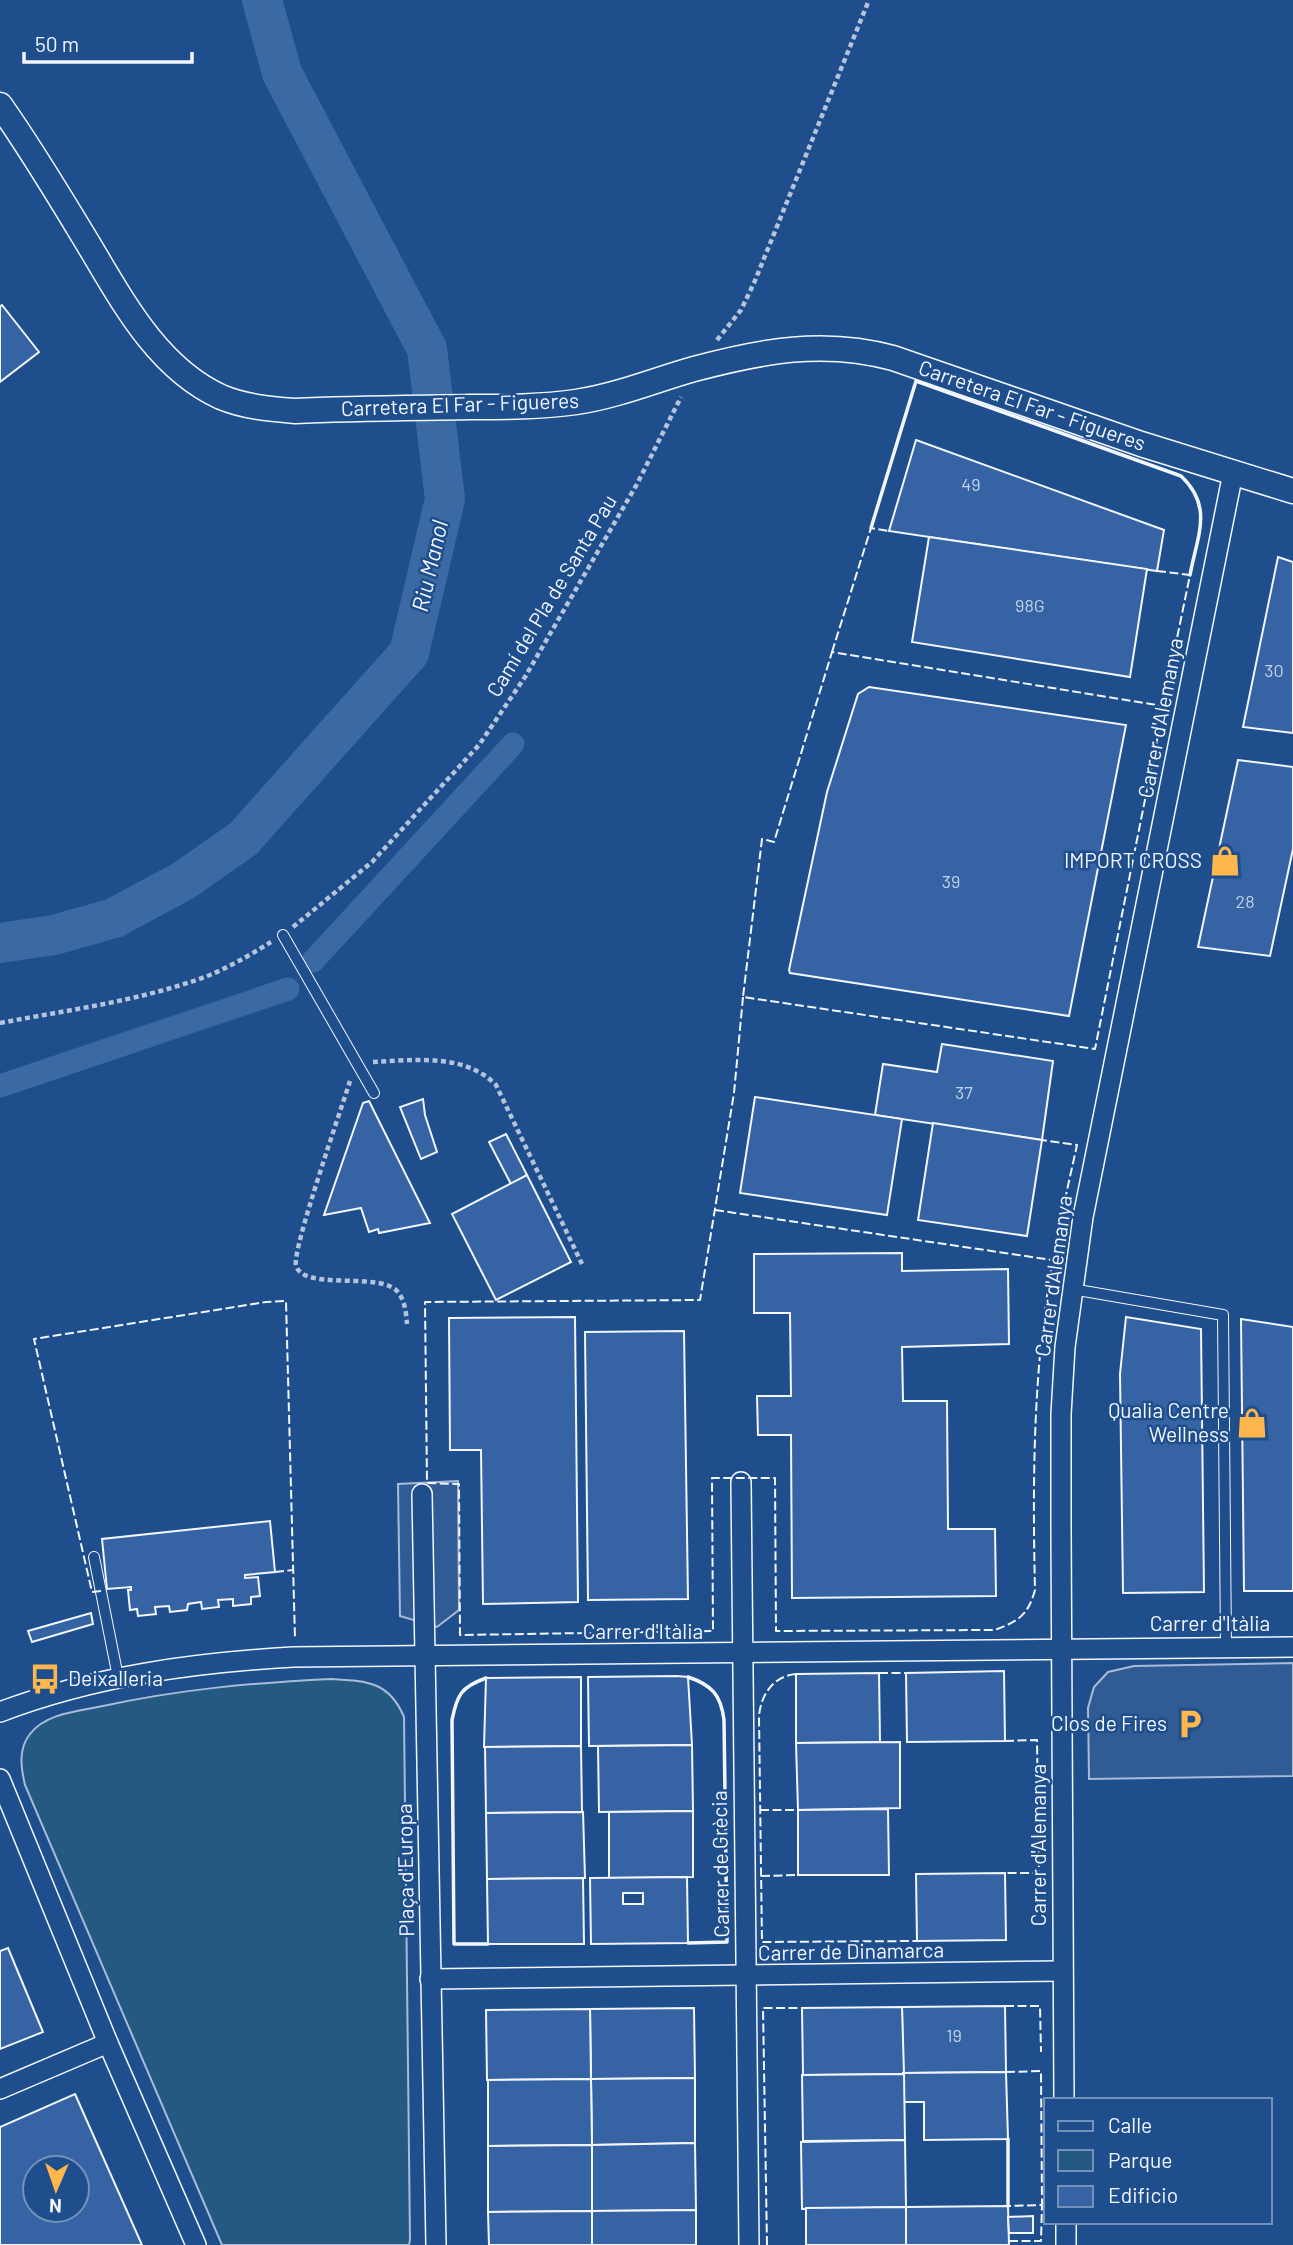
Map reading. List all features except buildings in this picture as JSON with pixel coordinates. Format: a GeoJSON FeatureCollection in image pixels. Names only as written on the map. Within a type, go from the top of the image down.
{"type":"FeatureCollection","features":[{"type":"Feature","properties":{"kind":"street","name":"Carretera El Far - Figueres"},"geometry":{"type":"LineString","coordinates":[[0,105],[124,304],[149,338],[170,362],[222,397],[260,408],[304,410],[527,406],[605,397],[695,369],[800,348],[832,347],[866,350],[1293,491]]}},
{"type":"Feature","properties":{"kind":"street","name":"Carrer d'Alemanya"},"geometry":{"type":"LineString","coordinates":[[1064,2098],[1061,1414],[1065,1347],[1083,1217],[1233,473]]}},
{"type":"Feature","properties":{"kind":"street","name":"Carrer de Grècia"},"geometry":{"type":"LineString","coordinates":[[741,1482],[749,2245]]}},
{"type":"Feature","properties":{"kind":"street","name":"Plaça d'Europa"},"geometry":{"type":"LineString","coordinates":[[422,1494],[436,2245]]}},
{"type":"Feature","properties":{"kind":"street","name":"Carrer d'Itàlia"},"geometry":{"type":"LineString","coordinates":[[0,1712],[76,1686],[222,1661],[332,1656],[1293,1647]]}},
{"type":"Feature","properties":{"kind":"street"},"geometry":{"type":"LineString","coordinates":[[0,1779],[108,2043],[195,2245]]}},
{"type":"Feature","properties":{"kind":"street","name":"Carrer de Dinamarca"},"geometry":{"type":"LineString","coordinates":[[430,1979],[1062,1971]]}},
{"type":"Feature","properties":{"kind":"street"},"geometry":{"type":"LineString","coordinates":[[0,2089],[108,2043]]}},
{"type":"Feature","properties":{"kind":"street"},"geometry":{"type":"LineString","coordinates":[[1066,2224],[1066,2245]]}},
{"type":"Feature","properties":{"kind":"lane"},"geometry":{"type":"LineString","coordinates":[[283,935],[374,1093]]}},
{"type":"Feature","properties":{"kind":"lane"},"geometry":{"type":"LineString","coordinates":[[1072,1289],[1223,1315],[1226,1647]]}},
{"type":"Feature","properties":{"kind":"lane"},"geometry":{"type":"LineString","coordinates":[[94,1557],[118,1677]]}},
{"type":"Feature","properties":{"kind":"path","name":"Camí del Pla de Santa Pau"},"geometry":{"type":"LineString","coordinates":[[0,1023],[166,989],[207,976],[242,960],[283,935],[372,862],[479,746],[525,677],[637,484],[695,369],[741,310],[869,0]]}},
{"type":"Feature","properties":{"kind":"path"},"geometry":{"type":"LineString","coordinates":[[407,1325],[404,1302],[396,1290],[389,1286],[366,1281],[314,1279],[305,1276],[295,1264],[356,1062],[444,1062],[461,1064],[486,1075],[496,1085],[582,1264]]}},
{"type":"Feature","properties":{"kind":"green space"},"geometry":{"type":"Polygon","coordinates":[[[331,1679],[375,1685],[391,1696],[404,1717],[410,2240],[409,2245],[222,2245],[25,1785],[22,1752],[26,1740],[37,1727],[54,1717],[74,1712],[189,1691],[331,1679]]]}},
{"type":"Feature","properties":{"kind":"shaded area"},"geometry":{"type":"Polygon","coordinates":[[[458,1481],[459,1610],[437,1627],[400,1616],[398,1484],[458,1481]]]}},
{"type":"Feature","properties":{"kind":"shaded area","name":"Clos de Fires"},"geometry":{"type":"Polygon","coordinates":[[[1293,1663],[1293,1776],[1089,1779],[1088,1708],[1094,1687],[1108,1672],[1134,1666],[1293,1663]]]}},
{"type":"Feature","properties":{"kind":"waterway","name":"Riu Manol"},"geometry":{"type":"LineString","coordinates":[[0,943],[54,935],[114,918],[183,881],[243,839],[409,653],[445,499],[427,349],[282,73],[262,0]]}},
{"type":"Feature","properties":{"kind":"waterway"},"geometry":{"type":"LineString","coordinates":[[313,961],[513,744]]}},
{"type":"Feature","properties":{"kind":"waterway"},"geometry":{"type":"LineString","coordinates":[[0,1086],[288,989]]}},
{"type":"Feature","properties":{"kind":"fence"},"geometry":{"type":"LineString","coordinates":[[832,652],[871,528],[889,531]]}},
{"type":"Feature","properties":{"kind":"fence"},"geometry":{"type":"LineString","coordinates":[[1157,571],[1190,575],[1163,706],[832,652],[774,842],[762,839],[743,997],[1095,1049],[1159,730]]}},
{"type":"Feature","properties":{"kind":"fence"},"geometry":{"type":"LineString","coordinates":[[743,997],[734,1093],[700,1300],[425,1302],[427,1483],[459,1484],[460,1635],[713,1631],[712,1478],[775,1478],[776,1631],[995,1630],[1021,1616],[1029,1606],[1035,1590],[1034,1462],[1042,1334],[1052,1263],[1077,1145],[1042,1140]]}},
{"type":"Feature","properties":{"kind":"fence"},"geometry":{"type":"LineString","coordinates":[[715,1210],[1052,1260]]}},
{"type":"Feature","properties":{"kind":"fence"},"geometry":{"type":"LineString","coordinates":[[101,1591],[92,1592],[34,1339],[286,1301],[295,1639]]}},
{"type":"Feature","properties":{"kind":"fence"},"geometry":{"type":"LineString","coordinates":[[275,1572],[293,1570]]}},
{"type":"Feature","properties":{"kind":"fence"},"geometry":{"type":"LineString","coordinates":[[879,1673],[906,1673]]}},
{"type":"Feature","properties":{"kind":"fence"},"geometry":{"type":"LineString","coordinates":[[796,1674],[781,1678],[770,1688],[762,1701],[759,1716],[762,1942],[917,1941]]}},
{"type":"Feature","properties":{"kind":"fence"},"geometry":{"type":"LineString","coordinates":[[1005,1741],[1037,1740],[1039,1873],[1005,1873]]}},
{"type":"Feature","properties":{"kind":"fence"},"geometry":{"type":"LineString","coordinates":[[760,1810],[798,1810]]}},
{"type":"Feature","properties":{"kind":"fence"},"geometry":{"type":"LineString","coordinates":[[761,1876],[798,1875]]}},
{"type":"Feature","properties":{"kind":"fence"},"geometry":{"type":"LineString","coordinates":[[1005,2006],[1040,2006],[1041,2052]]}},
{"type":"Feature","properties":{"kind":"fence"},"geometry":{"type":"LineString","coordinates":[[767,2245],[763,2008],[802,2008]]}},
{"type":"Feature","properties":{"kind":"fence"},"geometry":{"type":"LineString","coordinates":[[1006,2072],[1041,2071],[1042,2205],[1008,2206]]}},
{"type":"Feature","properties":{"kind":"fence"},"geometry":{"type":"LineString","coordinates":[[1009,2241],[1041,2241],[1042,2205]]}},
{"type":"Feature","properties":{"kind":"wall"},"geometry":{"type":"LineString","coordinates":[[871,528],[916,381],[1181,476],[1197,499],[1200,511],[1199,535],[1190,575]]}},
{"type":"Feature","properties":{"kind":"wall"},"geometry":{"type":"LineString","coordinates":[[688,1677],[714,1692],[724,1720],[727,1942],[688,1943]]}},
{"type":"Feature","properties":{"kind":"wall"},"geometry":{"type":"LineString","coordinates":[[486,1678],[462,1693],[452,1720],[454,1944],[488,1944]]}},
{"type":"Feature","properties":{"kind":"wall"},"geometry":{"type":"LineString","coordinates":[[1008,2139],[1008,2206]]}},
{"type":"Feature","properties":{"kind":"place","name":"IMPORT CROSS"},"geometry":{"type":"Point","coordinates":[1225,861]}},
{"type":"Feature","properties":{"kind":"place","name":"Qualia Centre Wellness"},"geometry":{"type":"Point","coordinates":[1252,1423]}},
{"type":"Feature","properties":{"kind":"place","name":"Deixalleria"},"geometry":{"type":"Point","coordinates":[45,1679]}},
{"type":"Feature","properties":{"kind":"place","name":"Clos de Fires"},"geometry":{"type":"Point","coordinates":[1190,1724]}}]}
